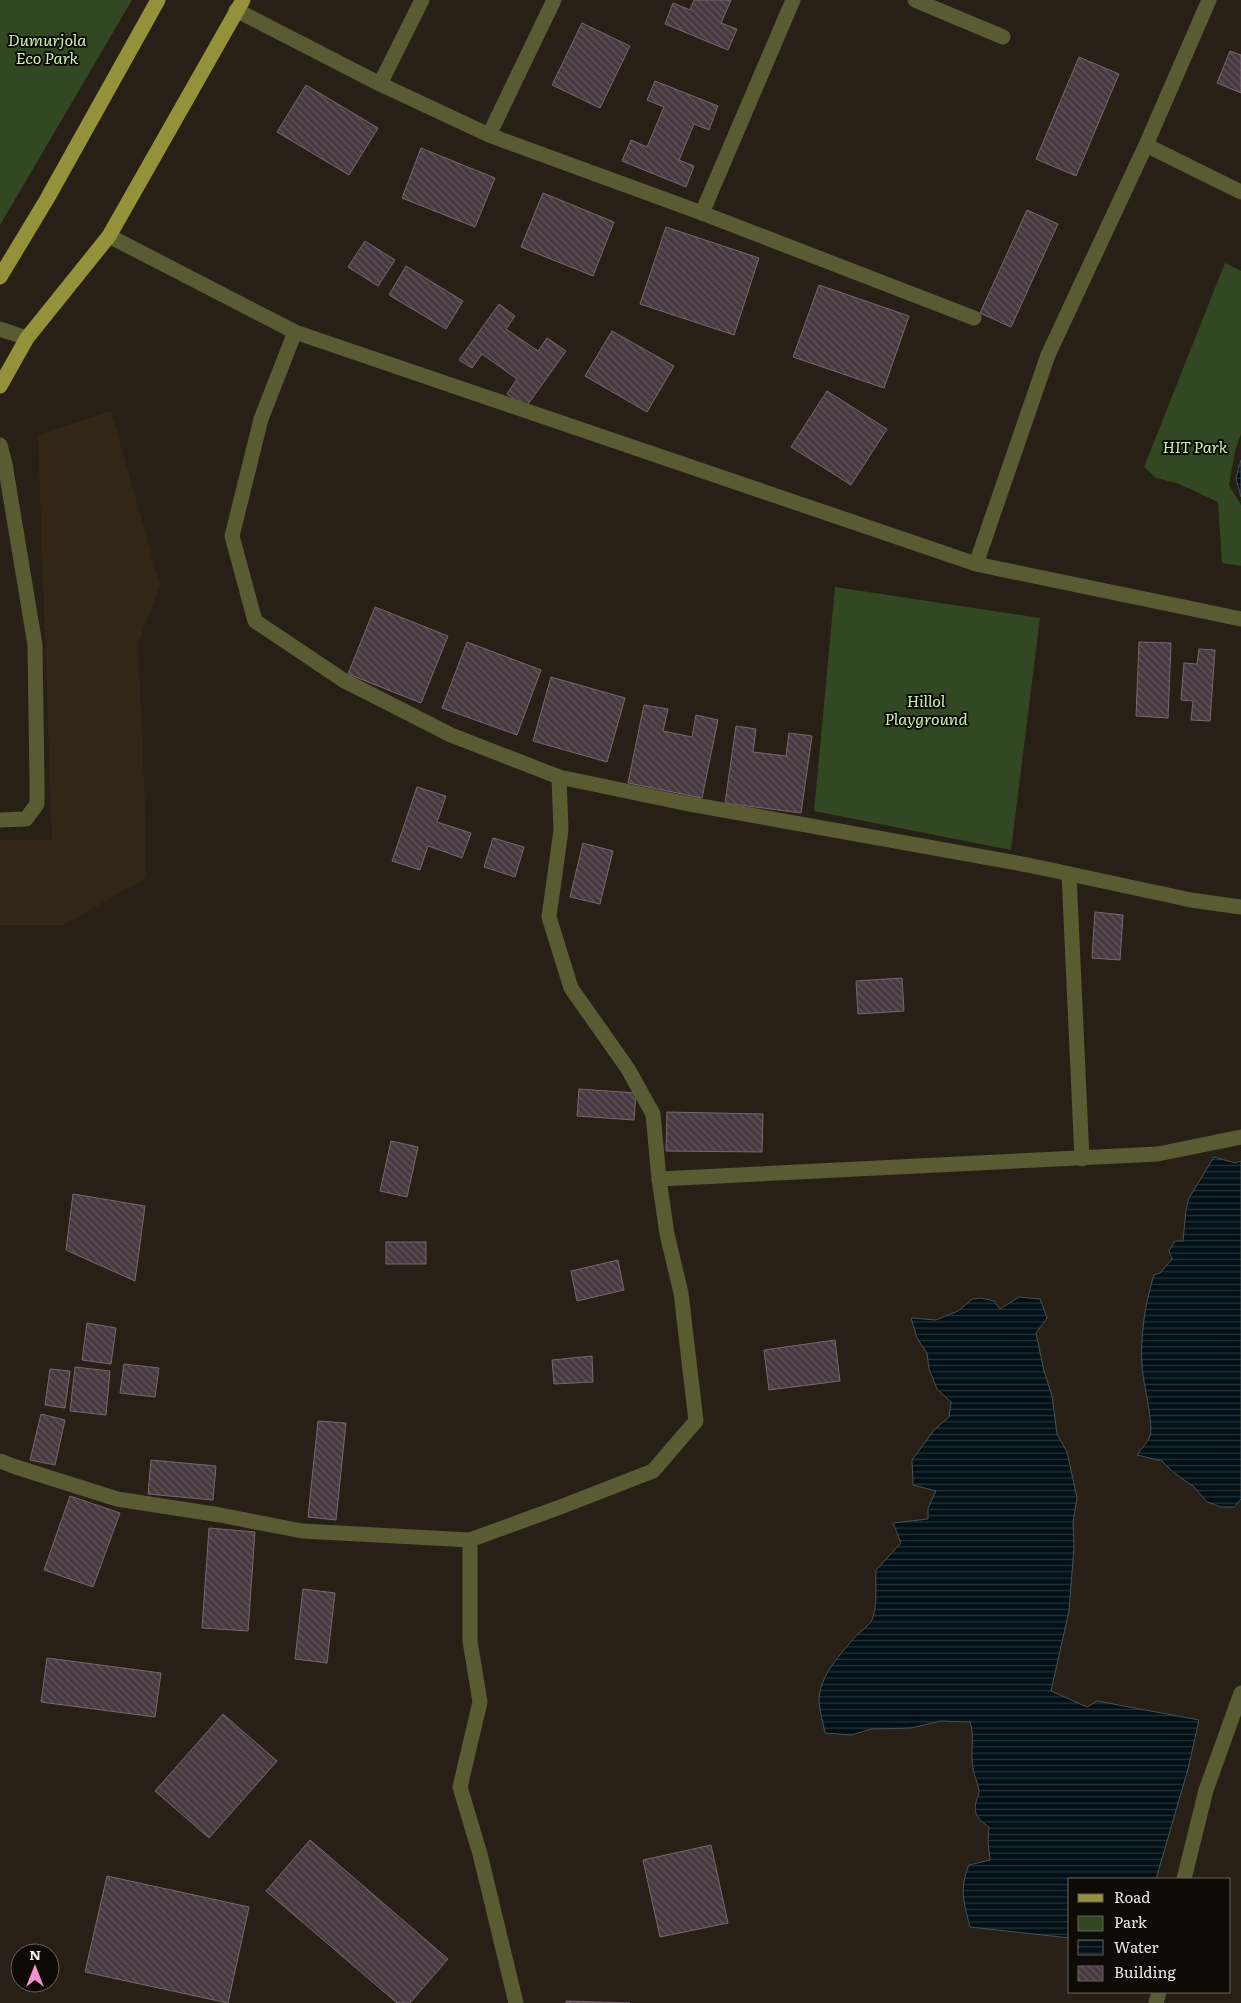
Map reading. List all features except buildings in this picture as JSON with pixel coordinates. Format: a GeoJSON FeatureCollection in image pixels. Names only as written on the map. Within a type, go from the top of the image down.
{"type":"FeatureCollection","features":[{"type":"Feature","properties":{"kind":"main road"},"geometry":{"type":"LineString","coordinates":[[0,277],[47,199],[158,0]]}},
{"type":"Feature","properties":{"kind":"main road"},"geometry":{"type":"LineString","coordinates":[[0,386],[27,338],[108,236],[239,5]]}},
{"type":"Feature","properties":{"kind":"street"},"geometry":{"type":"LineString","coordinates":[[380,84],[422,0]]}},
{"type":"Feature","properties":{"kind":"street"},"geometry":{"type":"LineString","coordinates":[[489,135],[554,0]]}},
{"type":"Feature","properties":{"kind":"street"},"geometry":{"type":"LineString","coordinates":[[702,213],[793,0]]}},
{"type":"Feature","properties":{"kind":"street"},"geometry":{"type":"LineString","coordinates":[[915,0],[1003,37]]}},
{"type":"Feature","properties":{"kind":"street"},"geometry":{"type":"LineString","coordinates":[[976,564],[1048,355],[1146,145],[1209,0]]}},
{"type":"Feature","properties":{"kind":"street"},"geometry":{"type":"LineString","coordinates":[[239,5],[380,84],[489,135],[702,213],[974,318]]}},
{"type":"Feature","properties":{"kind":"street"},"geometry":{"type":"LineString","coordinates":[[1146,145],[1241,192]]}},
{"type":"Feature","properties":{"kind":"street"},"geometry":{"type":"LineString","coordinates":[[108,236],[295,332],[976,564],[1241,619]]}},
{"type":"Feature","properties":{"kind":"street"},"geometry":{"type":"LineString","coordinates":[[0,329],[27,338]]}},
{"type":"Feature","properties":{"kind":"street"},"geometry":{"type":"LineString","coordinates":[[295,332],[261,419],[232,536],[255,620],[352,684],[451,735],[560,777],[684,803],[854,832],[1192,900],[1241,907]]}},
{"type":"Feature","properties":{"kind":"street"},"geometry":{"type":"LineString","coordinates":[[0,445],[6,464],[35,645],[37,781],[37,804],[26,819],[0,820]]}},
{"type":"Feature","properties":{"kind":"street"},"geometry":{"type":"LineString","coordinates":[[0,1461],[117,1499],[220,1515],[302,1531],[470,1540],[652,1471],[696,1421],[681,1293],[667,1234],[658,1179],[652,1114],[628,1069],[571,988],[549,917],[561,830],[560,777]]}},
{"type":"Feature","properties":{"kind":"street"},"geometry":{"type":"LineString","coordinates":[[1069,874],[1082,1159]]}},
{"type":"Feature","properties":{"kind":"street"},"geometry":{"type":"LineString","coordinates":[[658,1179],[1158,1154],[1241,1137]]}},
{"type":"Feature","properties":{"kind":"street"},"geometry":{"type":"LineString","coordinates":[[470,1540],[470,1641],[480,1702],[460,1787],[480,1854],[516,2003]]}},
{"type":"Feature","properties":{"kind":"street"},"geometry":{"type":"LineString","coordinates":[[1184,1878],[1206,1790],[1241,1694]]}},
{"type":"Feature","properties":{"kind":"shaded area"},"geometry":{"type":"Polygon","coordinates":[[[111,411],[160,585],[138,644],[146,830],[146,878],[63,925],[0,925],[0,840],[52,840],[38,435],[111,411]]]}},
{"type":"Feature","properties":{"kind":"green space","name":"Dumurjola Eco Park"},"geometry":{"type":"Polygon","coordinates":[[[0,0],[132,0],[0,225],[0,0]]]}},
{"type":"Feature","properties":{"kind":"green space","name":"HIT Park"},"geometry":{"type":"Polygon","coordinates":[[[1225,263],[1241,271],[1241,434],[1235,451],[1229,485],[1241,505],[1241,566],[1222,563],[1218,502],[1177,483],[1156,478],[1144,467],[1225,263]]]}},
{"type":"Feature","properties":{"kind":"green space","name":"Hillol Playground"},"geometry":{"type":"Polygon","coordinates":[[[835,587],[1040,618],[1011,850],[814,811],[835,587]]]}},
{"type":"Feature","properties":{"kind":"water"},"geometry":{"type":"Polygon","coordinates":[[[1241,460],[1241,497],[1236,478],[1241,460]]]}},
{"type":"Feature","properties":{"kind":"water"},"geometry":{"type":"Polygon","coordinates":[[[1214,1157],[1235,1163],[1241,1161],[1241,1499],[1234,1507],[1221,1507],[1207,1502],[1194,1487],[1173,1472],[1162,1461],[1137,1455],[1149,1438],[1151,1430],[1143,1374],[1142,1344],[1144,1320],[1151,1286],[1154,1275],[1160,1273],[1172,1259],[1169,1251],[1175,1241],[1183,1241],[1189,1198],[1214,1157]]]}},
{"type":"Feature","properties":{"kind":"water"},"geometry":{"type":"Polygon","coordinates":[[[1019,1297],[1040,1299],[1047,1318],[1036,1333],[1044,1371],[1052,1396],[1057,1434],[1067,1452],[1077,1498],[1073,1522],[1074,1547],[1069,1611],[1051,1691],[1087,1707],[1097,1701],[1199,1720],[1188,1769],[1156,1878],[1068,1878],[1068,1938],[970,1927],[963,1889],[966,1873],[969,1865],[990,1860],[989,1827],[980,1819],[975,1810],[979,1791],[972,1762],[970,1722],[941,1721],[911,1728],[871,1729],[851,1735],[825,1733],[819,1702],[822,1684],[830,1668],[853,1639],[872,1620],[876,1602],[876,1570],[901,1543],[893,1523],[928,1519],[928,1508],[936,1491],[913,1485],[912,1460],[934,1430],[949,1417],[951,1402],[937,1389],[929,1369],[927,1353],[917,1338],[911,1318],[936,1320],[958,1311],[972,1299],[981,1298],[994,1301],[1000,1309],[1019,1297]]]}}]}
